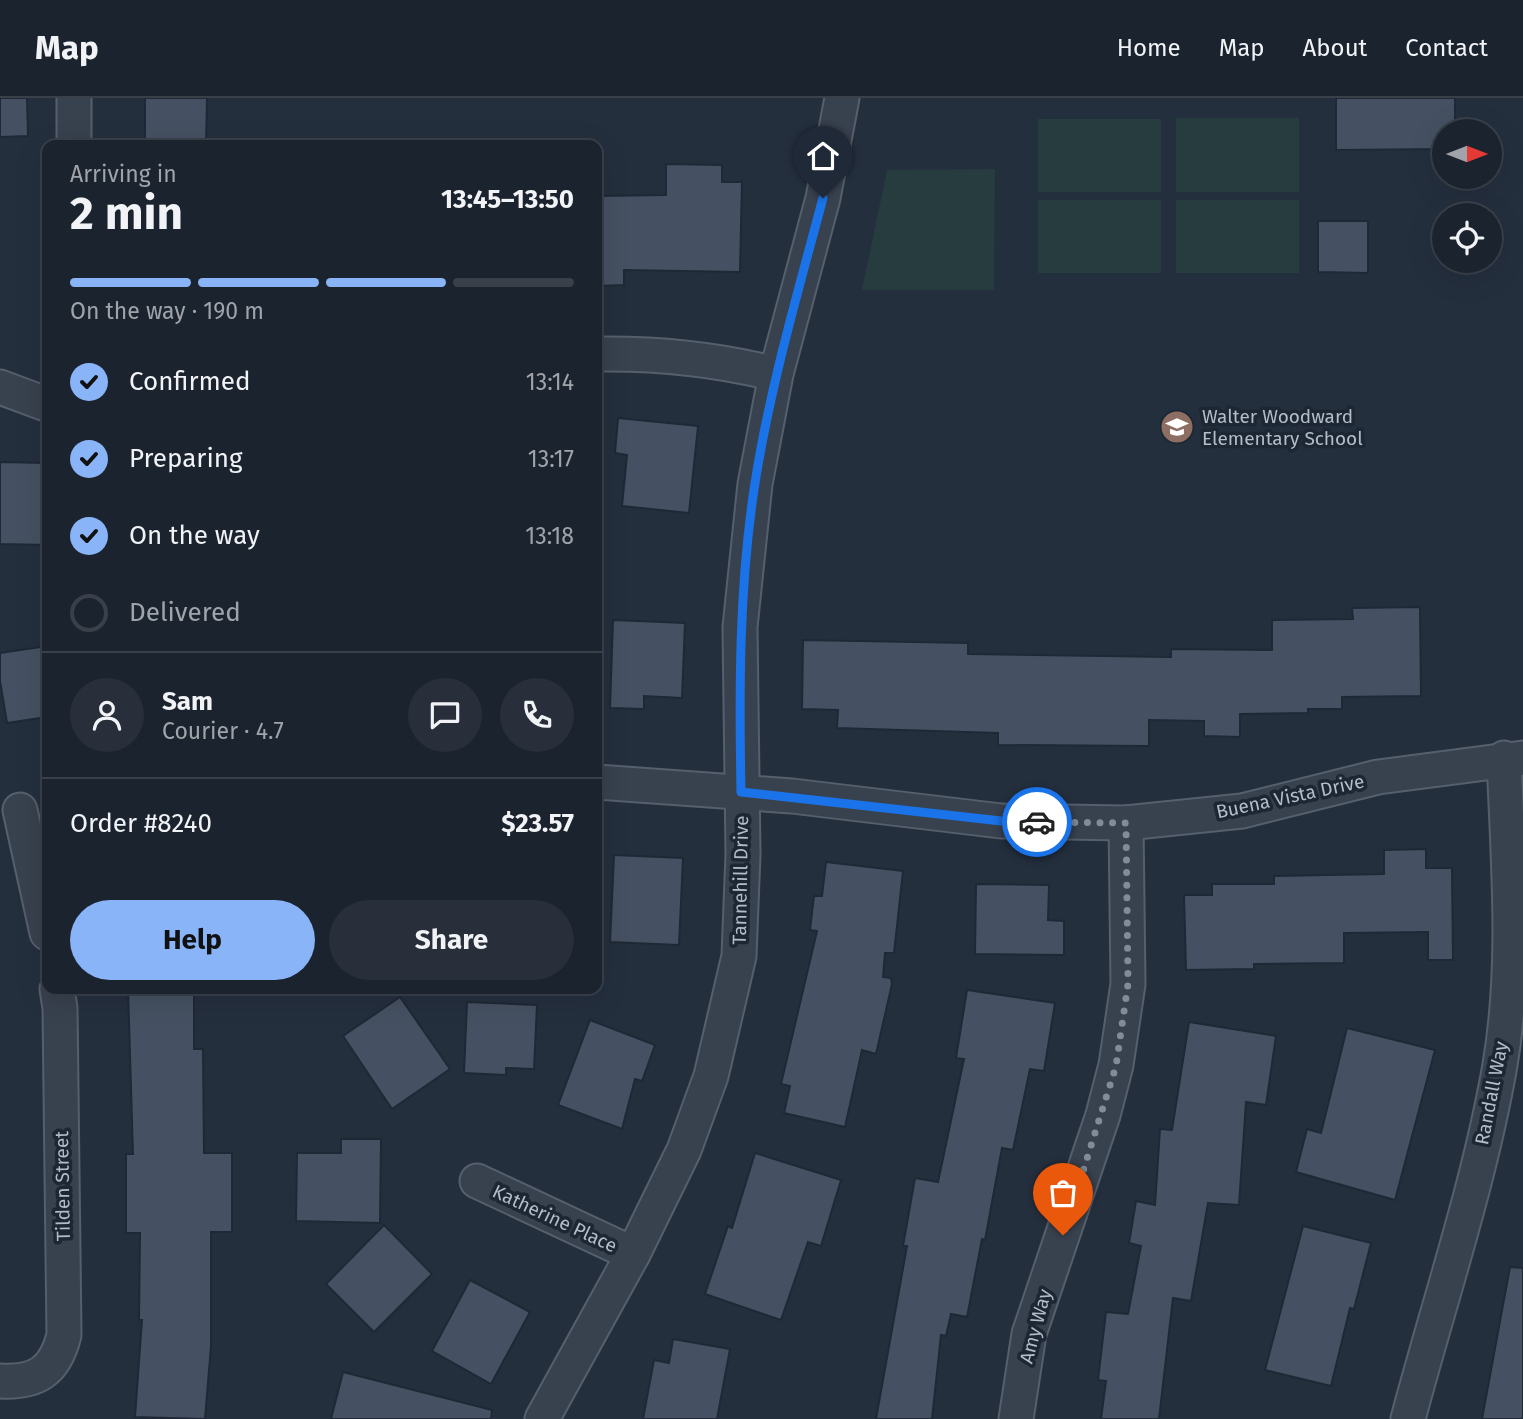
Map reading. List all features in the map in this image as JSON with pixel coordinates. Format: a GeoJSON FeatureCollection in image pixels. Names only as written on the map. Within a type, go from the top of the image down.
{"type":"FeatureCollection","features":[{"type":"Feature","properties":{"kind":"street"},"geometry":{"type":"LineString","coordinates":[[74,98],[75,140]]}},
{"type":"Feature","properties":{"kind":"street","name":"Tannehill Drive"},"geometry":{"type":"LineString","coordinates":[[542,1419],[633,1255],[684,1150],[711,1076],[739,956],[743,854],[740,627],[755,484],[776,374],[823,198],[842,98]]}},
{"type":"Feature","properties":{"kind":"street"},"geometry":{"type":"LineString","coordinates":[[602,354],[644,353],[715,359],[776,374]]}},
{"type":"Feature","properties":{"kind":"street"},"geometry":{"type":"LineString","coordinates":[[0,387],[42,403]]}},
{"type":"Feature","properties":{"kind":"street","name":"Buena Vista Drive"},"geometry":{"type":"LineString","coordinates":[[602,782],[741,792],[1001,821],[1126,823],[1242,811],[1378,777],[1514,758]]}},
{"type":"Feature","properties":{"kind":"street","name":"Randall Way"},"geometry":{"type":"LineString","coordinates":[[1408,1419],[1470,1194],[1500,1065],[1511,955],[1514,758]]}},
{"type":"Feature","properties":{"kind":"street"},"geometry":{"type":"LineString","coordinates":[[23,810],[42,907]]}},
{"type":"Feature","properties":{"kind":"street","name":"Amy Way"},"geometry":{"type":"LineString","coordinates":[[1016,1419],[1029,1334],[1116,1066],[1128,984],[1126,823]]}},
{"type":"Feature","properties":{"kind":"street","name":"Tilden Street"},"geometry":{"type":"LineString","coordinates":[[0,1381],[21,1382],[40,1374],[58,1358],[64,1335],[58,994]]}},
{"type":"Feature","properties":{"kind":"street","name":"Katherine Place"},"geometry":{"type":"LineString","coordinates":[[477,1181],[633,1255]]}},
{"type":"Feature","properties":{"kind":"green space"},"geometry":{"type":"Polygon","coordinates":[[[1176,118],[1299,118],[1299,192],[1176,192],[1176,118]]]}},
{"type":"Feature","properties":{"kind":"green space"},"geometry":{"type":"Polygon","coordinates":[[[1038,119],[1161,119],[1161,192],[1038,192],[1038,119]]]}},
{"type":"Feature","properties":{"kind":"green space"},"geometry":{"type":"Polygon","coordinates":[[[995,169],[994,290],[862,290],[887,170],[995,169]]]}},
{"type":"Feature","properties":{"kind":"green space"},"geometry":{"type":"Polygon","coordinates":[[[1038,200],[1161,200],[1161,273],[1038,273],[1038,200]]]}},
{"type":"Feature","properties":{"kind":"green space"},"geometry":{"type":"Polygon","coordinates":[[[1176,200],[1299,200],[1299,273],[1176,273],[1176,200]]]}},
{"type":"Feature","properties":{"kind":"building"},"geometry":{"type":"Polygon","coordinates":[[[0,98],[27,98],[28,136],[0,137],[0,98]]]}},
{"type":"Feature","properties":{"kind":"building"},"geometry":{"type":"Polygon","coordinates":[[[145,98],[207,98],[206,140],[145,140],[145,98]]]}},
{"type":"Feature","properties":{"kind":"building"},"geometry":{"type":"Polygon","coordinates":[[[1336,98],[1455,98],[1455,119],[1432,119],[1432,149],[1336,150],[1336,98]]]}},
{"type":"Feature","properties":{"kind":"building"},"geometry":{"type":"Polygon","coordinates":[[[666,164],[722,165],[722,182],[742,182],[740,272],[624,270],[624,285],[602,286],[602,196],[666,195],[666,164]]]}},
{"type":"Feature","properties":{"kind":"building"},"geometry":{"type":"Polygon","coordinates":[[[1318,221],[1368,221],[1368,273],[1318,272],[1318,221]]]}},
{"type":"Feature","properties":{"kind":"building"},"geometry":{"type":"Polygon","coordinates":[[[618,418],[698,426],[689,513],[622,506],[627,455],[615,453],[618,418]]]}},
{"type":"Feature","properties":{"kind":"building"},"geometry":{"type":"Polygon","coordinates":[[[0,462],[42,463],[42,545],[0,544],[0,462]]]}},
{"type":"Feature","properties":{"kind":"building"},"geometry":{"type":"Polygon","coordinates":[[[1420,607],[1421,696],[1342,697],[1342,709],[1308,709],[1308,713],[1240,714],[1240,737],[1204,736],[1204,721],[1149,720],[1149,746],[998,745],[998,733],[837,728],[838,710],[802,709],[803,640],[968,643],[968,654],[1171,657],[1171,649],[1272,650],[1272,620],[1353,619],[1352,608],[1420,607]]]}},
{"type":"Feature","properties":{"kind":"building"},"geometry":{"type":"Polygon","coordinates":[[[613,620],[685,623],[682,698],[644,696],[644,709],[610,708],[613,620]]]}},
{"type":"Feature","properties":{"kind":"building"},"geometry":{"type":"Polygon","coordinates":[[[42,647],[42,718],[7,723],[0,681],[0,653],[42,647]]]}},
{"type":"Feature","properties":{"kind":"building"},"geometry":{"type":"Polygon","coordinates":[[[1426,849],[1426,868],[1452,868],[1453,960],[1428,960],[1428,932],[1344,933],[1344,963],[1254,964],[1254,969],[1186,970],[1184,895],[1212,895],[1212,884],[1274,884],[1274,876],[1384,874],[1384,850],[1426,849]]]}},
{"type":"Feature","properties":{"kind":"building"},"geometry":{"type":"Polygon","coordinates":[[[614,855],[683,858],[679,945],[610,942],[614,855]]]}},
{"type":"Feature","properties":{"kind":"building"},"geometry":{"type":"Polygon","coordinates":[[[826,862],[903,871],[894,953],[885,953],[883,977],[891,978],[892,984],[876,1054],[862,1050],[845,1127],[784,1113],[790,1086],[781,1084],[817,931],[810,930],[814,896],[822,896],[826,862]]]}},
{"type":"Feature","properties":{"kind":"building"},"geometry":{"type":"Polygon","coordinates":[[[976,884],[1049,885],[1048,920],[1064,921],[1064,955],[975,954],[976,884]]]}},
{"type":"Feature","properties":{"kind":"building"},"geometry":{"type":"Polygon","coordinates":[[[967,990],[1055,1003],[1044,1071],[1030,1069],[1013,1150],[1002,1148],[967,1317],[951,1314],[946,1336],[941,1335],[932,1419],[876,1419],[907,1246],[903,1246],[915,1178],[938,1182],[964,1059],[956,1058],[967,990]]]}},
{"type":"Feature","properties":{"kind":"building"},"geometry":{"type":"Polygon","coordinates":[[[128,994],[194,994],[194,1049],[203,1049],[204,1153],[232,1153],[232,1232],[211,1232],[211,1346],[205,1419],[135,1417],[142,1320],[139,1320],[140,1233],[126,1233],[126,1154],[133,1154],[128,994]]]}},
{"type":"Feature","properties":{"kind":"building"},"geometry":{"type":"Polygon","coordinates":[[[400,997],[450,1069],[392,1109],[343,1036],[400,997]]]}},
{"type":"Feature","properties":{"kind":"building"},"geometry":{"type":"Polygon","coordinates":[[[467,1002],[537,1005],[534,1069],[506,1068],[506,1075],[464,1073],[467,1002]]]}},
{"type":"Feature","properties":{"kind":"building"},"geometry":{"type":"Polygon","coordinates":[[[590,1020],[655,1045],[642,1081],[635,1079],[622,1129],[558,1105],[590,1020]]]}},
{"type":"Feature","properties":{"kind":"building"},"geometry":{"type":"Polygon","coordinates":[[[1189,1022],[1276,1036],[1266,1105],[1246,1102],[1239,1205],[1208,1203],[1191,1301],[1173,1298],[1159,1419],[1101,1419],[1106,1381],[1098,1380],[1106,1312],[1128,1314],[1141,1246],[1129,1243],[1136,1201],[1155,1205],[1160,1129],[1172,1130],[1189,1022]]]}},
{"type":"Feature","properties":{"kind":"building"},"geometry":{"type":"Polygon","coordinates":[[[1347,1028],[1435,1050],[1395,1200],[1296,1172],[1307,1129],[1321,1133],[1347,1028]]]}},
{"type":"Feature","properties":{"kind":"building"},"geometry":{"type":"Polygon","coordinates":[[[341,1139],[381,1139],[380,1223],[296,1221],[297,1153],[341,1153],[341,1139]]]}},
{"type":"Feature","properties":{"kind":"building"},"geometry":{"type":"Polygon","coordinates":[[[755,1153],[841,1180],[821,1246],[808,1242],[781,1320],[705,1294],[728,1226],[732,1228],[755,1153]]]}},
{"type":"Feature","properties":{"kind":"building"},"geometry":{"type":"Polygon","coordinates":[[[384,1225],[432,1274],[374,1332],[326,1284],[384,1225]]]}},
{"type":"Feature","properties":{"kind":"building"},"geometry":{"type":"Polygon","coordinates":[[[1303,1226],[1371,1243],[1354,1309],[1350,1308],[1331,1386],[1265,1370],[1303,1226]]]}},
{"type":"Feature","properties":{"kind":"building"},"geometry":{"type":"Polygon","coordinates":[[[1510,1267],[1523,1268],[1523,1419],[1482,1419],[1510,1267]]]}},
{"type":"Feature","properties":{"kind":"building"},"geometry":{"type":"Polygon","coordinates":[[[470,1280],[530,1312],[491,1384],[432,1351],[470,1280]]]}},
{"type":"Feature","properties":{"kind":"building"},"geometry":{"type":"Polygon","coordinates":[[[673,1339],[730,1349],[717,1419],[643,1419],[654,1360],[669,1363],[673,1339]]]}},
{"type":"Feature","properties":{"kind":"building"},"geometry":{"type":"Polygon","coordinates":[[[343,1372],[492,1410],[491,1419],[331,1419],[343,1372]]]}},
{"type":"Feature","properties":{"kind":"way so far"},"geometry":{"type":"LineString","coordinates":[[1037,822],[1126,823],[1128,984],[1116,1066],[1063,1235]]}},
{"type":"Feature","properties":{"kind":"place","name":"Walter Woodward Elementary School"},"geometry":{"type":"Point","coordinates":[1177,427]}},
{"type":"Feature","properties":{"kind":"route"},"geometry":{"type":"LineString","coordinates":[[823,198],[776,374],[755,484],[740,627],[741,792],[1001,821],[1037,822]]}}]}
